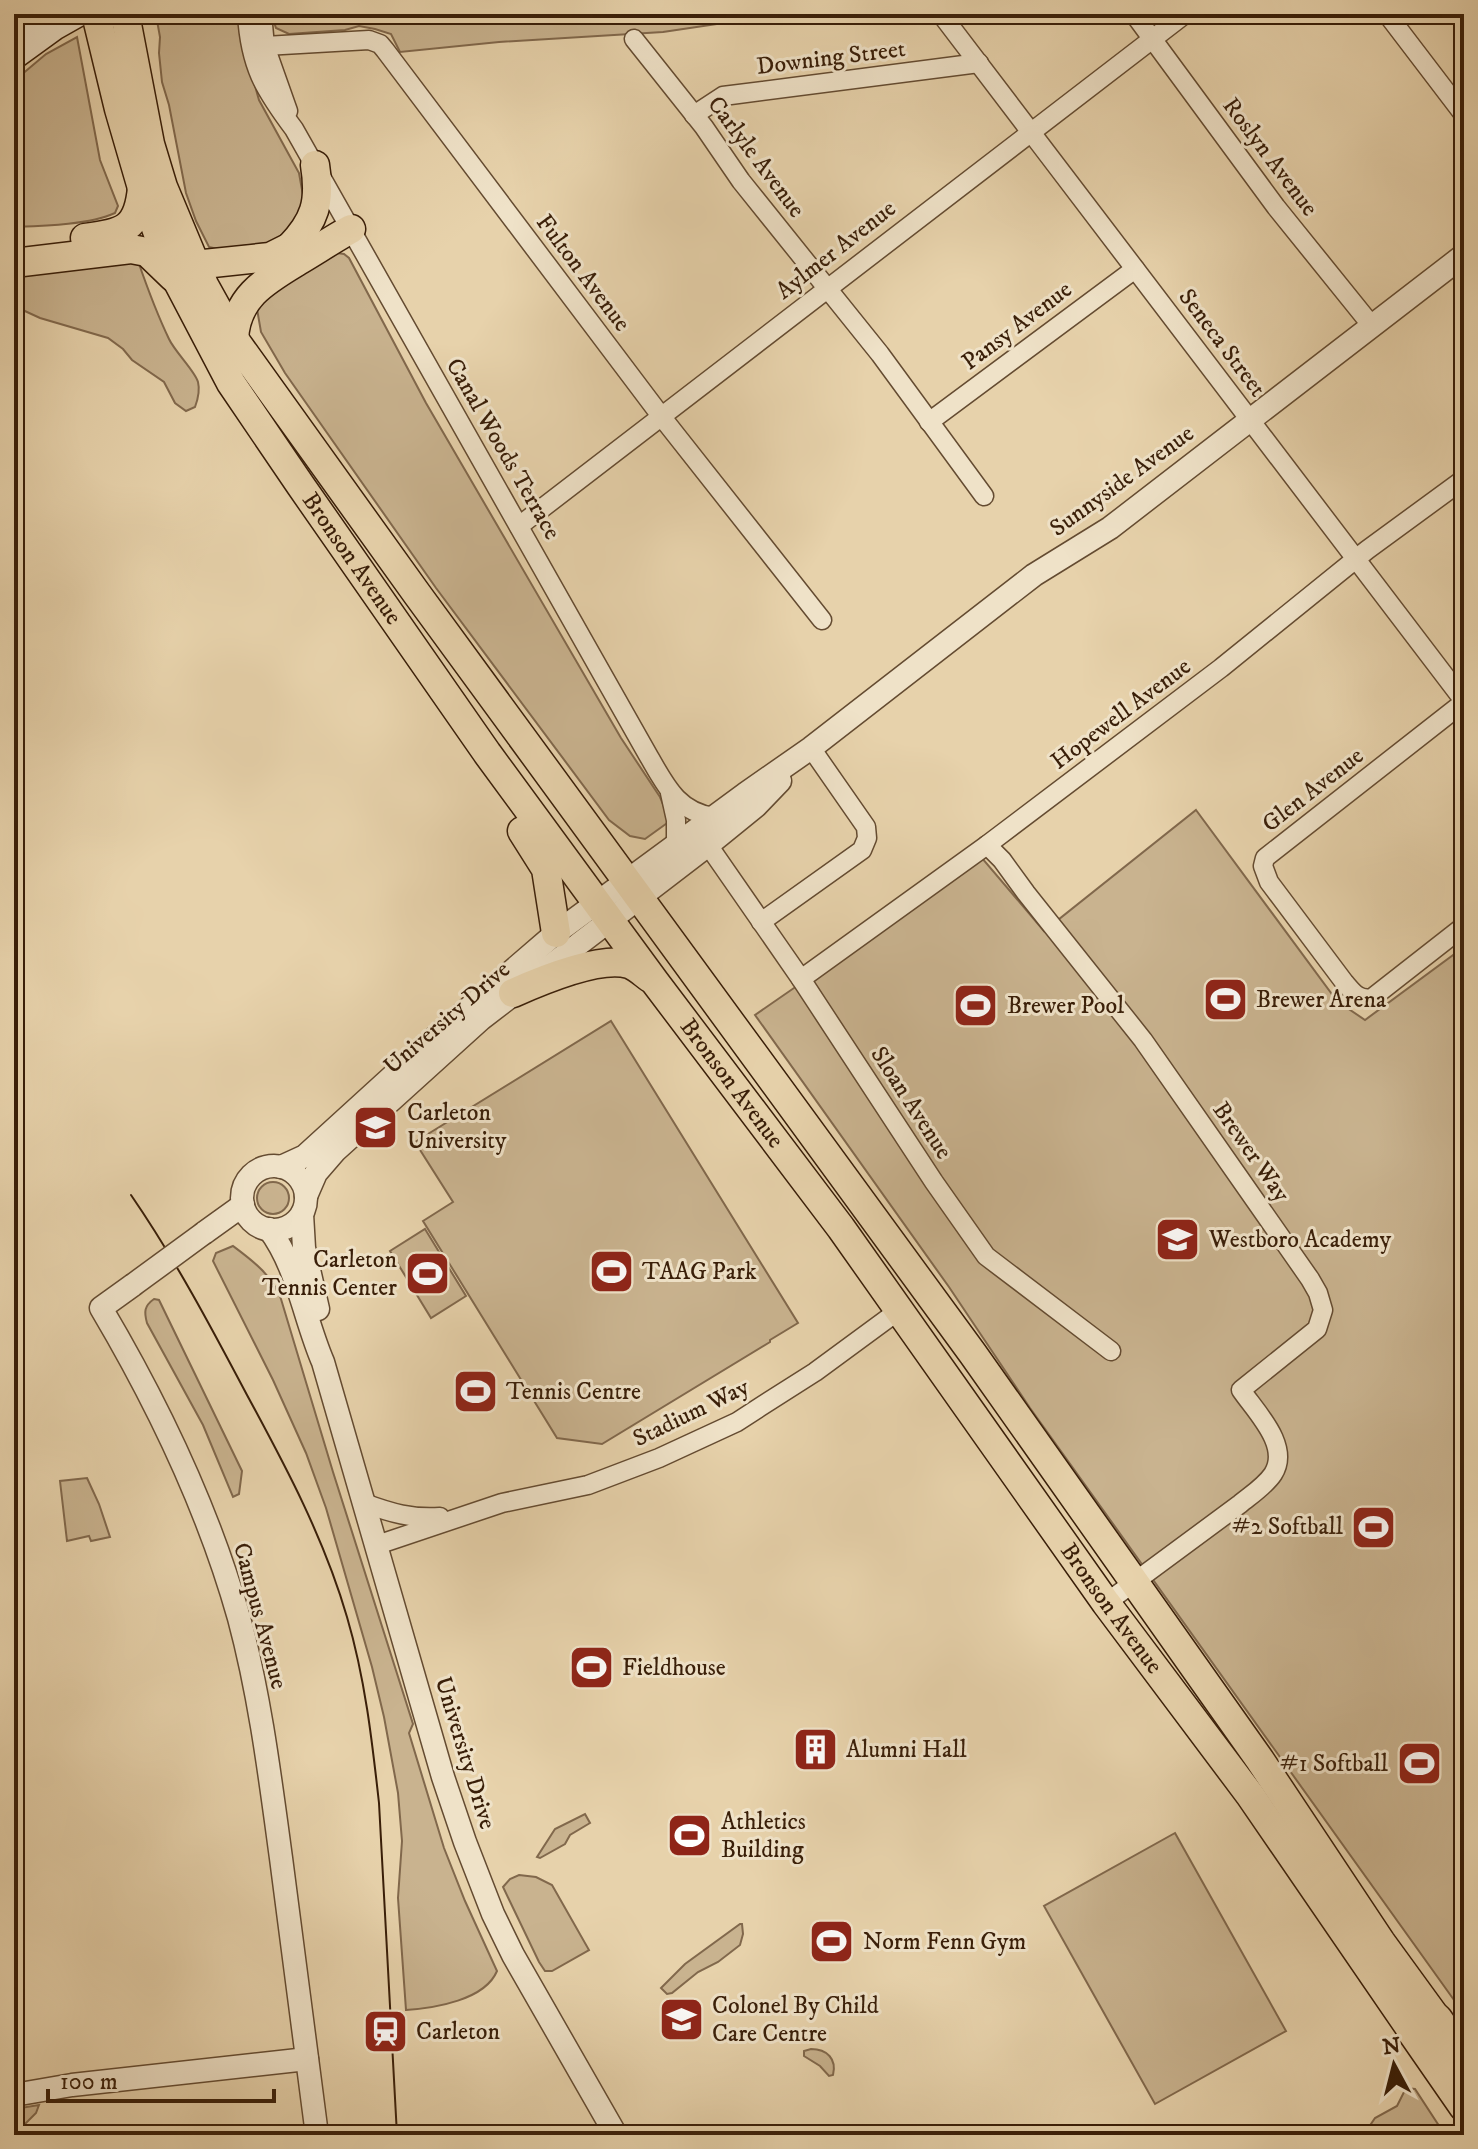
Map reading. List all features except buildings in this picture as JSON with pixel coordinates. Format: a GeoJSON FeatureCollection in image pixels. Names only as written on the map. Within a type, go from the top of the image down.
{"type":"FeatureCollection","features":[{"type":"Feature","properties":{"kind":"highway","name":"Bronson Avenue"},"geometry":{"type":"LineString","coordinates":[[1424,2025],[1464,2058]]}},
{"type":"Feature","properties":{"kind":"highway","name":"Bronson Avenue"},"geometry":{"type":"LineString","coordinates":[[1424,2025],[1464,2106]]}},
{"type":"Feature","properties":{"kind":"main road"},"geometry":{"type":"LineString","coordinates":[[14,31],[41,14]]}},
{"type":"Feature","properties":{"kind":"main road"},"geometry":{"type":"LineString","coordinates":[[14,56],[77,14]]}},
{"type":"Feature","properties":{"kind":"main road","name":"Bronson Avenue"},"geometry":{"type":"LineString","coordinates":[[126,18],[154,158],[186,273],[213,304],[234,339],[409,583],[964,1341],[1135,1582],[1260,1760],[1381,1942],[1424,2025]]}},
{"type":"Feature","properties":{"kind":"main road","name":"Bronson Avenue"},"geometry":{"type":"LineString","coordinates":[[98,23],[142,188],[186,273],[231,383],[456,708],[655,982],[832,1216],[1106,1603],[1424,2025]]}},
{"type":"Feature","properties":{"kind":"main road"},"geometry":{"type":"LineString","coordinates":[[290,247],[314,214],[318,192],[315,165]]}},
{"type":"Feature","properties":{"kind":"main road"},"geometry":{"type":"LineString","coordinates":[[14,245],[120,231],[138,214],[142,188]]}},
{"type":"Feature","properties":{"kind":"main road"},"geometry":{"type":"LineString","coordinates":[[14,263],[131,249],[147,252],[186,273],[270,257],[347,222]]}},
{"type":"Feature","properties":{"kind":"main road"},"geometry":{"type":"LineString","coordinates":[[234,339],[236,320],[256,289],[347,222]]}},
{"type":"Feature","properties":{"kind":"main road"},"geometry":{"type":"LineString","coordinates":[[456,708],[494,790],[544,863],[556,933]]}},
{"type":"Feature","properties":{"kind":"main road"},"geometry":{"type":"LineString","coordinates":[[513,993],[567,971],[620,963],[634,966],[655,982]]}},
{"type":"Feature","properties":{"kind":"street","name":"Canal Woods Terrace"},"geometry":{"type":"LineString","coordinates":[[247,14],[251,50],[259,75],[272,99],[315,165],[670,793],[676,820],[676,845]]}},
{"type":"Feature","properties":{"kind":"street","name":"Canal Woods Terrace"},"geometry":{"type":"LineString","coordinates":[[262,14],[265,46],[294,129]]}},
{"type":"Feature","properties":{"kind":"street","name":"Seneca Street"},"geometry":{"type":"LineString","coordinates":[[941,14],[1464,702]]}},
{"type":"Feature","properties":{"kind":"street","name":"Roslyn Avenue"},"geometry":{"type":"LineString","coordinates":[[1134,14],[1276,207],[1372,326]]}},
{"type":"Feature","properties":{"kind":"street","name":"Aylmer Avenue"},"geometry":{"type":"LineString","coordinates":[[519,526],[1185,14]]}},
{"type":"Feature","properties":{"kind":"street"},"geometry":{"type":"LineString","coordinates":[[1387,14],[1464,115]]}},
{"type":"Feature","properties":{"kind":"street","name":"Carlyle Avenue"},"geometry":{"type":"LineString","coordinates":[[634,39],[741,181],[880,354],[984,496]]}},
{"type":"Feature","properties":{"kind":"street","name":"Fulton Avenue"},"geometry":{"type":"LineString","coordinates":[[265,46],[369,40],[380,44],[661,416],[822,620]]}},
{"type":"Feature","properties":{"kind":"street","name":"Downing Street"},"geometry":{"type":"LineString","coordinates":[[694,115],[723,96],[979,63]]}},
{"type":"Feature","properties":{"kind":"street","name":"Sunnyside Avenue"},"geometry":{"type":"LineString","coordinates":[[634,889],[676,845],[811,748],[1034,575],[1110,528],[1464,255]]}},
{"type":"Feature","properties":{"kind":"street","name":"Pansy Avenue"},"geometry":{"type":"LineString","coordinates":[[929,422],[1135,269]]}},
{"type":"Feature","properties":{"kind":"street","name":"Hopewell Avenue"},"geometry":{"type":"LineString","coordinates":[[801,979],[987,845],[1221,668],[1355,559],[1464,479]]}},
{"type":"Feature","properties":{"kind":"street","name":"Glen Avenue"},"geometry":{"type":"LineString","coordinates":[[1464,702],[1265,858],[1263,866],[1269,882],[1356,996],[1372,998],[1464,926]]}},
{"type":"Feature","properties":{"kind":"street"},"geometry":{"type":"LineString","coordinates":[[761,922],[862,850],[867,838],[866,827],[811,748]]}},
{"type":"Feature","properties":{"kind":"street","name":"Sunnyside Avenue"},"geometry":{"type":"LineString","coordinates":[[604,911],[634,889],[708,845],[756,806],[811,748]]}},
{"type":"Feature","properties":{"kind":"street","name":"Canal Woods Terrace"},"geometry":{"type":"LineString","coordinates":[[670,793],[691,811],[714,817]]}},
{"type":"Feature","properties":{"kind":"street","name":"Sloan Avenue"},"geometry":{"type":"LineString","coordinates":[[708,845],[986,1256],[1111,1351]]}},
{"type":"Feature","properties":{"kind":"street","name":"Brewer Way"},"geometry":{"type":"LineString","coordinates":[[987,845],[1143,1040],[1310,1279],[1323,1310],[1317,1329],[1241,1390],[1274,1438],[1279,1454],[1274,1473],[1249,1497],[1106,1603]]}},
{"type":"Feature","properties":{"kind":"street","name":"University Drive"},"geometry":{"type":"LineString","coordinates":[[281,1167],[305,1156],[556,933],[604,911]]}},
{"type":"Feature","properties":{"kind":"street","name":"University Drive"},"geometry":{"type":"LineString","coordinates":[[323,1362],[322,1330],[304,1248],[304,1205],[316,1173],[335,1151],[461,1036],[604,911]]}},
{"type":"Feature","properties":{"kind":"street"},"geometry":{"type":"LineString","coordinates":[[281,1167],[290,1170],[304,1186],[304,1205],[296,1221],[288,1227],[269,1229],[252,1221],[243,1205],[243,1190],[253,1174],[261,1169],[281,1167]]}},
{"type":"Feature","properties":{"kind":"street","name":"Campus Avenue"},"geometry":{"type":"LineString","coordinates":[[243,1205],[101,1308],[159,1412],[185,1467],[240,1621],[267,1755],[317,2135]]}},
{"type":"Feature","properties":{"kind":"street","name":"University Drive"},"geometry":{"type":"LineString","coordinates":[[269,1229],[285,1254],[323,1362],[443,1777],[482,1887],[513,1955],[616,2135]]}},
{"type":"Feature","properties":{"kind":"street","name":"Stadium Way"},"geometry":{"type":"LineString","coordinates":[[364,1503],[390,1513],[419,1518],[482,1509],[588,1485],[659,1458],[737,1422],[815,1372],[898,1311]]}},
{"type":"Feature","properties":{"kind":"street","name":"Stadium Way"},"geometry":{"type":"LineString","coordinates":[[377,1545],[482,1509]]}},
{"type":"Feature","properties":{"kind":"street"},"geometry":{"type":"LineString","coordinates":[[14,2095],[72,2085],[307,2059]]}},
{"type":"Feature","properties":{"kind":"shaded area"},"geometry":{"type":"Polygon","coordinates":[[[240,14],[246,54],[259,100],[299,173],[304,201],[294,228],[275,242],[218,249],[209,247],[186,193],[162,82],[156,15],[240,14]]]}},
{"type":"Feature","properties":{"kind":"shaded area"},"geometry":{"type":"Polygon","coordinates":[[[273,14],[785,14],[663,32],[499,42],[400,52],[391,34],[375,29],[359,26],[289,34],[276,28],[273,14]]]}},
{"type":"Feature","properties":{"kind":"shaded area"},"geometry":{"type":"Polygon","coordinates":[[[77,37],[100,160],[118,206],[115,213],[92,220],[14,227],[14,81],[46,54],[77,37]]]}},
{"type":"Feature","properties":{"kind":"shaded area"},"geometry":{"type":"Polygon","coordinates":[[[337,253],[349,258],[426,403],[621,738],[660,797],[670,821],[645,839],[630,836],[609,820],[436,588],[285,373],[261,332],[257,309],[259,296],[337,253]]]}},
{"type":"Feature","properties":{"kind":"shaded area"},"geometry":{"type":"Polygon","coordinates":[[[138,261],[169,339],[198,382],[195,407],[186,411],[175,403],[164,382],[132,360],[108,338],[40,318],[14,306],[14,268],[138,261]]]}},
{"type":"Feature","properties":{"kind":"shaded area"},"geometry":{"type":"Polygon","coordinates":[[[1196,810],[1337,1001],[1365,1020],[1464,947],[1464,2014],[1030,1408],[949,1287],[755,1015],[982,858],[1044,931],[1196,810]]]}},
{"type":"Feature","properties":{"kind":"shaded area","name":"TAAG Park"},"geometry":{"type":"Polygon","coordinates":[[[611,1021],[798,1323],[602,1444],[557,1438],[423,1221],[453,1202],[415,1142],[611,1021]]]}},
{"type":"Feature","properties":{"kind":"shaded area"},"geometry":{"type":"Polygon","coordinates":[[[273,1182],[284,1187],[289,1198],[284,1209],[273,1214],[262,1209],[257,1198],[262,1187],[273,1182]]]}},
{"type":"Feature","properties":{"kind":"shaded area","name":"Carleton Tennis Center"},"geometry":{"type":"Polygon","coordinates":[[[425,1229],[466,1296],[431,1318],[390,1251],[425,1229]]]}},
{"type":"Feature","properties":{"kind":"shaded area"},"geometry":{"type":"Polygon","coordinates":[[[233,1246],[267,1276],[281,1299],[413,1724],[409,1733],[444,1848],[497,1971],[482,1989],[458,2001],[406,2010],[398,1898],[402,1841],[398,1793],[384,1717],[326,1508],[306,1453],[213,1261],[216,1253],[233,1246]]]}},
{"type":"Feature","properties":{"kind":"shaded area"},"geometry":{"type":"Polygon","coordinates":[[[154,1299],[159,1300],[242,1471],[239,1494],[233,1497],[203,1425],[147,1323],[146,1310],[154,1299]]]}},
{"type":"Feature","properties":{"kind":"shaded area"},"geometry":{"type":"Polygon","coordinates":[[[87,1478],[110,1537],[91,1541],[89,1536],[67,1541],[60,1481],[87,1478]]]}},
{"type":"Feature","properties":{"kind":"shaded area"},"geometry":{"type":"Polygon","coordinates":[[[585,1814],[590,1823],[570,1835],[565,1844],[537,1857],[555,1829],[585,1814]]]}},
{"type":"Feature","properties":{"kind":"shaded area"},"geometry":{"type":"Polygon","coordinates":[[[1175,1833],[1286,2031],[1155,2104],[1044,1906],[1175,1833]]]}},
{"type":"Feature","properties":{"kind":"shaded area"},"geometry":{"type":"Polygon","coordinates":[[[519,1875],[536,1877],[552,1885],[589,1950],[552,1971],[545,1971],[503,1887],[519,1875]]]}},
{"type":"Feature","properties":{"kind":"shaded area"},"geometry":{"type":"Polygon","coordinates":[[[740,1924],[743,1934],[740,1945],[672,1993],[667,1994],[661,1988],[685,1964],[740,1924]]]}},
{"type":"Feature","properties":{"kind":"shaded area"},"geometry":{"type":"Polygon","coordinates":[[[811,2049],[830,2056],[834,2064],[833,2075],[829,2076],[804,2056],[804,2051],[811,2049]]]}},
{"type":"Feature","properties":{"kind":"shaded area"},"geometry":{"type":"Polygon","coordinates":[[[1406,2088],[1415,2089],[1445,2135],[1372,2135],[1369,2127],[1375,2118],[1397,2106],[1406,2088]]]}},
{"type":"Feature","properties":{"kind":"shaded area"},"geometry":{"type":"Polygon","coordinates":[[[39,2105],[36,2113],[14,2135],[14,2109],[39,2105]]]}},
{"type":"Feature","properties":{"kind":"tram line"},"geometry":{"type":"LineString","coordinates":[[131,1195],[192,1294],[290,1476],[316,1531],[347,1617],[363,1686],[379,1803],[397,2135]]}},
{"type":"Feature","properties":{"kind":"place","name":"Brewer Arena"},"geometry":{"type":"Point","coordinates":[1225,1000]}},
{"type":"Feature","properties":{"kind":"place","name":"Brewer Pool"},"geometry":{"type":"Point","coordinates":[976,1006]}},
{"type":"Feature","properties":{"kind":"place","name":"Carleton University"},"geometry":{"type":"Point","coordinates":[376,1127]}},
{"type":"Feature","properties":{"kind":"place","name":"Westboro Academy"},"geometry":{"type":"Point","coordinates":[1178,1240]}},
{"type":"Feature","properties":{"kind":"place","name":"TAAG Park"},"geometry":{"type":"Point","coordinates":[611,1272]}},
{"type":"Feature","properties":{"kind":"place","name":"Carleton Tennis Center"},"geometry":{"type":"Point","coordinates":[428,1274]}},
{"type":"Feature","properties":{"kind":"place","name":"Tennis Centre"},"geometry":{"type":"Point","coordinates":[475,1392]}},
{"type":"Feature","properties":{"kind":"place","name":"#2 Softball"},"geometry":{"type":"Point","coordinates":[1374,1527]}},
{"type":"Feature","properties":{"kind":"place","name":"Fieldhouse"},"geometry":{"type":"Point","coordinates":[591,1668]}},
{"type":"Feature","properties":{"kind":"place","name":"Alumni Hall"},"geometry":{"type":"Point","coordinates":[815,1750]}},
{"type":"Feature","properties":{"kind":"place","name":"#1 Softball"},"geometry":{"type":"Point","coordinates":[1419,1764]}},
{"type":"Feature","properties":{"kind":"place","name":"Athletics Building"},"geometry":{"type":"Point","coordinates":[690,1836]}},
{"type":"Feature","properties":{"kind":"place","name":"Norm Fenn Gym"},"geometry":{"type":"Point","coordinates":[832,1942]}},
{"type":"Feature","properties":{"kind":"place","name":"Colonel By Child Care Centre"},"geometry":{"type":"Point","coordinates":[681,2020]}},
{"type":"Feature","properties":{"kind":"place","name":"Carleton"},"geometry":{"type":"Point","coordinates":[385,2032]}}]}
